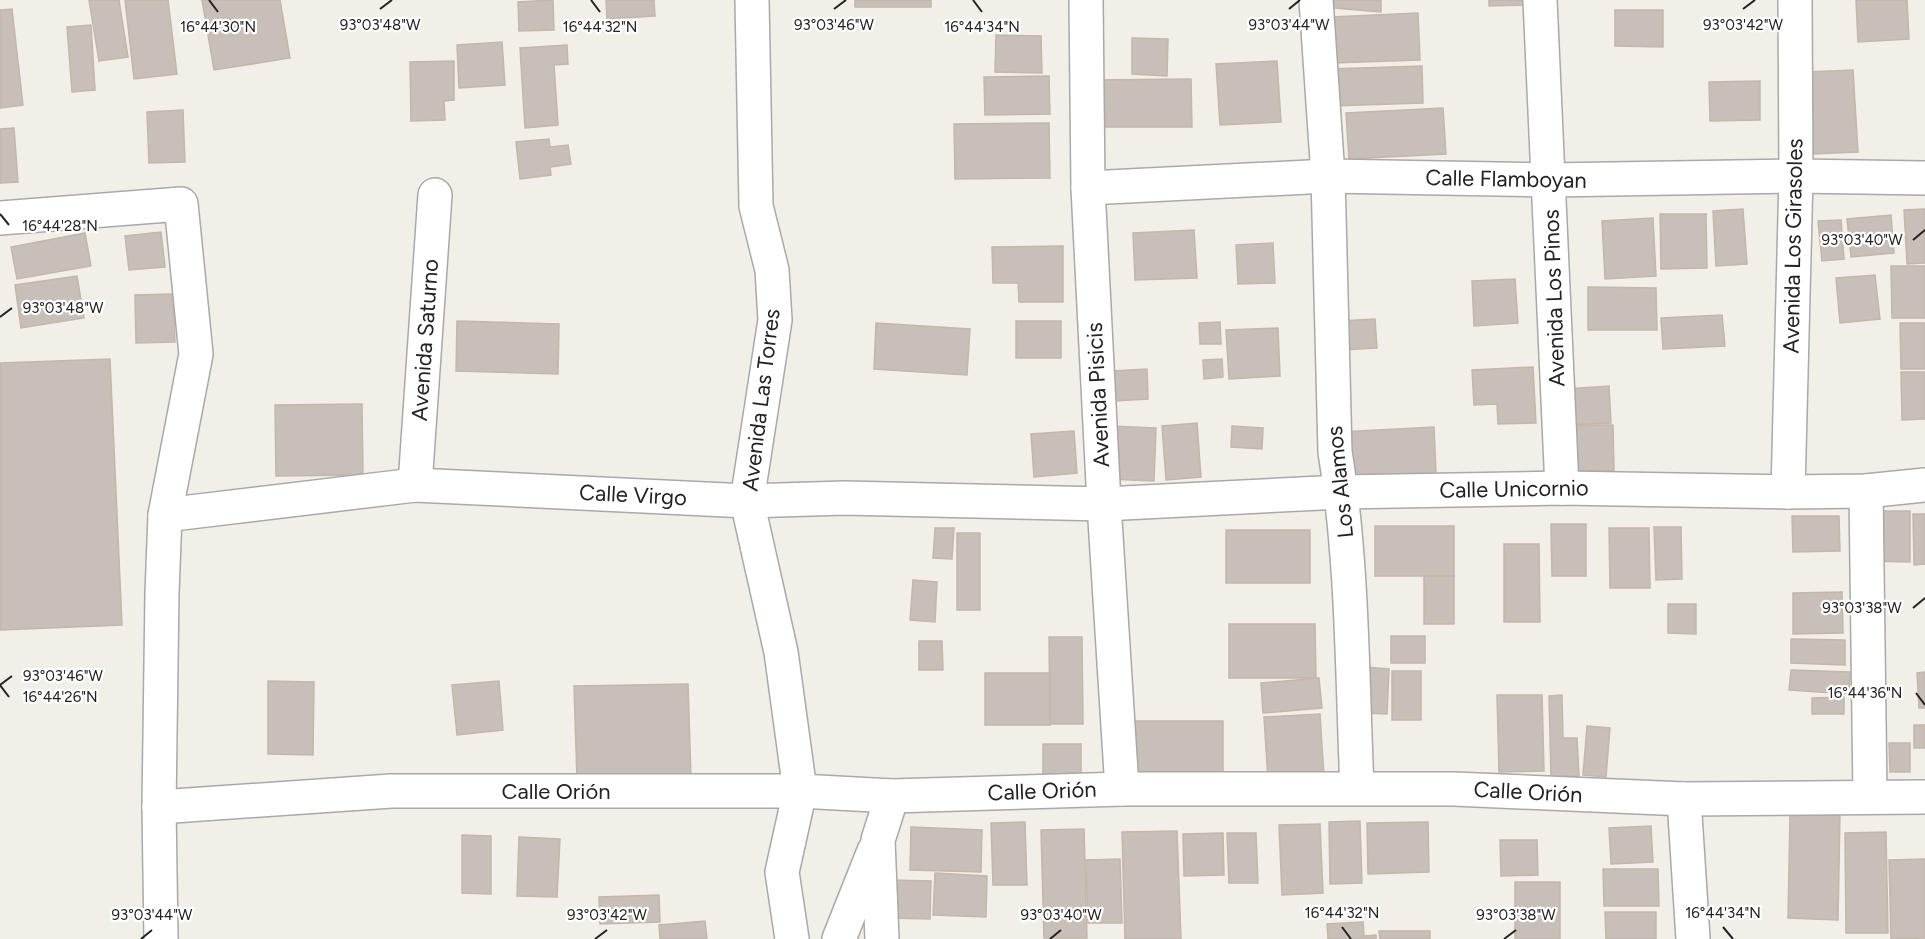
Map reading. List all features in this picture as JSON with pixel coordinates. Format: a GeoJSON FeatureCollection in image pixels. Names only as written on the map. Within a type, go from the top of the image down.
{"type":"FeatureCollection","features":[{"type":"Feature","properties":{"kind":"street","name":"Avenida Las Torres"},"geometry":{"type":"LineString","coordinates":[[753,0],[756,206],[772,270],[775,320],[747,501],[781,652],[800,790],[782,872],[792,939]]}},
{"type":"Feature","properties":{"kind":"street","name":"Avenida Pisicis"},"geometry":{"type":"LineString","coordinates":[[1086,0],[1088,188],[1104,504],[1122,789]]}},
{"type":"Feature","properties":{"kind":"street","name":"Los Alamos"},"geometry":{"type":"LineString","coordinates":[[1316,0],[1328,176],[1335,452],[1347,550],[1357,788]]}},
{"type":"Feature","properties":{"kind":"street","name":"Avenida Los Pinos"},"geometry":{"type":"LineString","coordinates":[[1540,0],[1550,180],[1562,488]]}},
{"type":"Feature","properties":{"kind":"street","name":"Avenida Los Girasoles"},"geometry":{"type":"LineString","coordinates":[[1788,492],[1796,176],[1795,0]]}},
{"type":"Feature","properties":{"kind":"street","name":"Calle Flamboyan"},"geometry":{"type":"LineString","coordinates":[[1088,188],[1328,176],[1550,180],[1796,176],[1925,178]]}},
{"type":"Feature","properties":{"kind":"street","name":"Avenida Saturno"},"geometry":{"type":"LineString","coordinates":[[415,485],[435,195]]}},
{"type":"Feature","properties":{"kind":"street"},"geometry":{"type":"LineString","coordinates":[[0,218],[181,204],[196,354],[165,515],[159,807],[161,939]]}},
{"type":"Feature","properties":{"kind":"street","name":"Calle Virgo"},"geometry":{"type":"LineString","coordinates":[[165,515],[415,485],[747,501],[845,498],[1104,504]]}},
{"type":"Feature","properties":{"kind":"street","name":"Calle Unicornio"},"geometry":{"type":"LineString","coordinates":[[1104,504],[1341,492],[1562,488],[1788,492],[1866,491],[1925,485]]}},
{"type":"Feature","properties":{"kind":"street"},"geometry":{"type":"LineString","coordinates":[[1866,491],[1870,797]]}},
{"type":"Feature","properties":{"kind":"street","name":"Calle Orión"},"geometry":{"type":"LineString","coordinates":[[159,807],[391,791],[800,790],[892,796],[1122,789],[1357,788],[1454,789],[1684,799],[1925,797]]}},
{"type":"Feature","properties":{"kind":"street"},"geometry":{"type":"LineString","coordinates":[[839,939],[878,840],[892,796]]}},
{"type":"Feature","properties":{"kind":"street"},"geometry":{"type":"LineString","coordinates":[[1684,799],[1693,939]]}},
{"type":"Feature","properties":{"kind":"street"},"geometry":{"type":"LineString","coordinates":[[878,840],[882,939]]}},
{"type":"Feature","properties":{"kind":"building"},"geometry":{"type":"Polygon","coordinates":[[[89,0],[119,0],[128,57],[99,61],[89,0]]]}},
{"type":"Feature","properties":{"kind":"building"},"geometry":{"type":"Polygon","coordinates":[[[125,0],[168,0],[177,74],[134,79],[125,0]]]}},
{"type":"Feature","properties":{"kind":"building"},"geometry":{"type":"Polygon","coordinates":[[[202,0],[280,0],[290,58],[214,70],[202,0]]]}},
{"type":"Feature","properties":{"kind":"building"},"geometry":{"type":"Polygon","coordinates":[[[553,0],[554,30],[519,31],[518,2],[553,0]]]}},
{"type":"Feature","properties":{"kind":"building"},"geometry":{"type":"Polygon","coordinates":[[[606,0],[654,0],[655,16],[607,19],[606,0]]]}},
{"type":"Feature","properties":{"kind":"building"},"geometry":{"type":"Polygon","coordinates":[[[855,0],[931,0],[931,7],[855,7],[855,0]]]}},
{"type":"Feature","properties":{"kind":"building"},"geometry":{"type":"Polygon","coordinates":[[[1334,0],[1381,0],[1381,12],[1334,8],[1334,0]]]}},
{"type":"Feature","properties":{"kind":"building"},"geometry":{"type":"Polygon","coordinates":[[[1489,0],[1524,0],[1524,5],[1489,6],[1489,0]]]}},
{"type":"Feature","properties":{"kind":"building"},"geometry":{"type":"Polygon","coordinates":[[[1856,0],[1907,0],[1909,39],[1858,42],[1856,0]]]}},
{"type":"Feature","properties":{"kind":"building"},"geometry":{"type":"Polygon","coordinates":[[[12,9],[23,105],[0,108],[0,10],[12,9]]]}},
{"type":"Feature","properties":{"kind":"building"},"geometry":{"type":"Polygon","coordinates":[[[1615,10],[1663,10],[1663,47],[1615,46],[1615,10]]]}},
{"type":"Feature","properties":{"kind":"building"},"geometry":{"type":"Polygon","coordinates":[[[1418,13],[1420,60],[1333,63],[1331,17],[1418,13]]]}},
{"type":"Feature","properties":{"kind":"building"},"geometry":{"type":"Polygon","coordinates":[[[91,25],[95,90],[72,92],[67,27],[91,25]]]}},
{"type":"Feature","properties":{"kind":"building"},"geometry":{"type":"Polygon","coordinates":[[[996,35],[1041,36],[1042,73],[995,72],[996,35]]]}},
{"type":"Feature","properties":{"kind":"building"},"geometry":{"type":"Polygon","coordinates":[[[1132,38],[1168,39],[1167,76],[1132,74],[1132,38]]]}},
{"type":"Feature","properties":{"kind":"building"},"geometry":{"type":"Polygon","coordinates":[[[502,42],[505,85],[459,88],[457,45],[502,42]]]}},
{"type":"Feature","properties":{"kind":"building"},"geometry":{"type":"Polygon","coordinates":[[[567,45],[568,64],[554,65],[558,125],[525,128],[520,48],[567,45]]]}},
{"type":"Feature","properties":{"kind":"building"},"geometry":{"type":"Polygon","coordinates":[[[454,61],[454,100],[444,101],[445,120],[411,121],[410,62],[454,61]]]}},
{"type":"Feature","properties":{"kind":"building"},"geometry":{"type":"Polygon","coordinates":[[[1277,61],[1281,122],[1220,125],[1216,64],[1277,61]]]}},
{"type":"Feature","properties":{"kind":"building"},"geometry":{"type":"Polygon","coordinates":[[[1422,66],[1423,103],[1331,106],[1329,69],[1422,66]]]}},
{"type":"Feature","properties":{"kind":"building"},"geometry":{"type":"Polygon","coordinates":[[[1853,70],[1858,152],[1812,154],[1807,72],[1853,70]]]}},
{"type":"Feature","properties":{"kind":"building"},"geometry":{"type":"Polygon","coordinates":[[[1049,76],[1050,114],[985,115],[984,77],[1049,76]]]}},
{"type":"Feature","properties":{"kind":"building"},"geometry":{"type":"Polygon","coordinates":[[[1191,79],[1192,127],[1092,127],[1091,80],[1191,79]]]}},
{"type":"Feature","properties":{"kind":"building"},"geometry":{"type":"Polygon","coordinates":[[[1760,81],[1760,120],[1710,121],[1709,82],[1760,81]]]}},
{"type":"Feature","properties":{"kind":"building"},"geometry":{"type":"Polygon","coordinates":[[[1443,108],[1446,154],[1349,159],[1346,113],[1443,108]]]}},
{"type":"Feature","properties":{"kind":"building"},"geometry":{"type":"Polygon","coordinates":[[[183,110],[185,162],[149,163],[147,112],[183,110]]]}},
{"type":"Feature","properties":{"kind":"building"},"geometry":{"type":"Polygon","coordinates":[[[1049,123],[1050,178],[955,179],[954,124],[1049,123]]]}},
{"type":"Feature","properties":{"kind":"building"},"geometry":{"type":"Polygon","coordinates":[[[14,128],[18,182],[0,183],[0,129],[14,128]]]}},
{"type":"Feature","properties":{"kind":"building"},"geometry":{"type":"Polygon","coordinates":[[[549,139],[550,147],[568,145],[571,164],[550,167],[551,175],[520,179],[516,142],[549,139]]]}},
{"type":"Feature","properties":{"kind":"building"},"geometry":{"type":"Polygon","coordinates":[[[1743,209],[1747,264],[1716,266],[1713,211],[1743,209]]]}},
{"type":"Feature","properties":{"kind":"building"},"geometry":{"type":"Polygon","coordinates":[[[1925,209],[1925,263],[1907,264],[1904,210],[1925,209]]]}},
{"type":"Feature","properties":{"kind":"building"},"geometry":{"type":"Polygon","coordinates":[[[1660,214],[1706,214],[1707,268],[1661,269],[1660,214]]]}},
{"type":"Feature","properties":{"kind":"building"},"geometry":{"type":"Polygon","coordinates":[[[1891,215],[1894,253],[1851,257],[1847,219],[1891,215]]]}},
{"type":"Feature","properties":{"kind":"building"},"geometry":{"type":"Polygon","coordinates":[[[1653,218],[1656,276],[1605,279],[1602,221],[1653,218]]]}},
{"type":"Feature","properties":{"kind":"building"},"geometry":{"type":"Polygon","coordinates":[[[1841,220],[1844,259],[1822,261],[1818,221],[1841,220]]]}},
{"type":"Feature","properties":{"kind":"building"},"geometry":{"type":"Polygon","coordinates":[[[1194,230],[1197,278],[1135,280],[1133,233],[1194,230]]]}},
{"type":"Feature","properties":{"kind":"building"},"geometry":{"type":"Polygon","coordinates":[[[161,232],[165,267],[129,270],[125,236],[161,232]]]}},
{"type":"Feature","properties":{"kind":"building"},"geometry":{"type":"Polygon","coordinates":[[[85,233],[91,266],[17,279],[11,247],[85,233]]]}},
{"type":"Feature","properties":{"kind":"building"},"geometry":{"type":"Polygon","coordinates":[[[1273,243],[1275,283],[1238,284],[1236,245],[1273,243]]]}},
{"type":"Feature","properties":{"kind":"building"},"geometry":{"type":"Polygon","coordinates":[[[1063,246],[1063,302],[1019,302],[1018,283],[993,283],[992,247],[1063,246]]]}},
{"type":"Feature","properties":{"kind":"building"},"geometry":{"type":"Polygon","coordinates":[[[1891,266],[1925,266],[1925,318],[1892,318],[1891,266]]]}},
{"type":"Feature","properties":{"kind":"building"},"geometry":{"type":"Polygon","coordinates":[[[1875,275],[1880,319],[1840,323],[1836,278],[1875,275]]]}},
{"type":"Feature","properties":{"kind":"building"},"geometry":{"type":"Polygon","coordinates":[[[77,276],[84,318],[21,328],[15,285],[77,276]]]}},
{"type":"Feature","properties":{"kind":"building"},"geometry":{"type":"Polygon","coordinates":[[[1515,279],[1518,323],[1474,326],[1472,281],[1515,279]]]}},
{"type":"Feature","properties":{"kind":"building"},"geometry":{"type":"Polygon","coordinates":[[[1588,287],[1656,288],[1657,330],[1588,330],[1588,287]]]}},
{"type":"Feature","properties":{"kind":"building"},"geometry":{"type":"Polygon","coordinates":[[[173,294],[175,342],[136,343],[135,295],[173,294]]]}},
{"type":"Feature","properties":{"kind":"building"},"geometry":{"type":"Polygon","coordinates":[[[1722,315],[1725,346],[1663,349],[1661,318],[1722,315]]]}},
{"type":"Feature","properties":{"kind":"building"},"geometry":{"type":"Polygon","coordinates":[[[1375,319],[1377,348],[1341,350],[1340,321],[1375,319]]]}},
{"type":"Feature","properties":{"kind":"building"},"geometry":{"type":"Polygon","coordinates":[[[457,321],[559,324],[558,374],[456,371],[457,321]]]}},
{"type":"Feature","properties":{"kind":"building"},"geometry":{"type":"Polygon","coordinates":[[[1016,321],[1061,321],[1061,358],[1016,358],[1016,321]]]}},
{"type":"Feature","properties":{"kind":"building"},"geometry":{"type":"Polygon","coordinates":[[[1220,322],[1221,344],[1200,344],[1199,323],[1220,322]]]}},
{"type":"Feature","properties":{"kind":"building"},"geometry":{"type":"Polygon","coordinates":[[[876,323],[970,329],[967,375],[874,369],[876,323]]]}},
{"type":"Feature","properties":{"kind":"building"},"geometry":{"type":"Polygon","coordinates":[[[1900,323],[1925,323],[1925,369],[1901,369],[1900,323]]]}},
{"type":"Feature","properties":{"kind":"building"},"geometry":{"type":"Polygon","coordinates":[[[1278,328],[1280,376],[1229,379],[1226,330],[1278,328]]]}},
{"type":"Feature","properties":{"kind":"building"},"geometry":{"type":"Polygon","coordinates":[[[110,359],[122,625],[0,630],[0,363],[110,359]]]}},
{"type":"Feature","properties":{"kind":"building"},"geometry":{"type":"Polygon","coordinates":[[[1222,359],[1223,377],[1204,379],[1203,360],[1222,359]]]}},
{"type":"Feature","properties":{"kind":"building"},"geometry":{"type":"Polygon","coordinates":[[[1533,367],[1536,423],[1498,424],[1497,404],[1474,405],[1472,370],[1533,367]]]}},
{"type":"Feature","properties":{"kind":"building"},"geometry":{"type":"Polygon","coordinates":[[[1147,369],[1148,399],[1114,401],[1112,371],[1147,369]]]}},
{"type":"Feature","properties":{"kind":"building"},"geometry":{"type":"Polygon","coordinates":[[[1901,372],[1925,372],[1925,419],[1902,420],[1901,372]]]}},
{"type":"Feature","properties":{"kind":"building"},"geometry":{"type":"Polygon","coordinates":[[[1609,386],[1611,423],[1567,425],[1565,389],[1609,386]]]}},
{"type":"Feature","properties":{"kind":"building"},"geometry":{"type":"Polygon","coordinates":[[[362,404],[363,475],[276,476],[275,405],[362,404]]]}},
{"type":"Feature","properties":{"kind":"building"},"geometry":{"type":"Polygon","coordinates":[[[1197,423],[1201,477],[1166,480],[1162,426],[1197,423]]]}},
{"type":"Feature","properties":{"kind":"building"},"geometry":{"type":"Polygon","coordinates":[[[1567,425],[1613,425],[1614,471],[1567,471],[1567,425]]]}},
{"type":"Feature","properties":{"kind":"building"},"geometry":{"type":"Polygon","coordinates":[[[1109,426],[1156,428],[1154,481],[1107,479],[1109,426]]]}},
{"type":"Feature","properties":{"kind":"building"},"geometry":{"type":"Polygon","coordinates":[[[1232,426],[1263,428],[1262,449],[1231,447],[1232,426]]]}},
{"type":"Feature","properties":{"kind":"building"},"geometry":{"type":"Polygon","coordinates":[[[1434,427],[1436,474],[1343,479],[1340,432],[1434,427]]]}},
{"type":"Feature","properties":{"kind":"building"},"geometry":{"type":"Polygon","coordinates":[[[1074,431],[1077,473],[1034,477],[1031,434],[1074,431]]]}},
{"type":"Feature","properties":{"kind":"building"},"geometry":{"type":"Polygon","coordinates":[[[1869,511],[1910,511],[1910,562],[1869,561],[1869,511]]]}},
{"type":"Feature","properties":{"kind":"building"},"geometry":{"type":"Polygon","coordinates":[[[1913,514],[1925,514],[1925,564],[1914,565],[1913,514]]]}},
{"type":"Feature","properties":{"kind":"building"},"geometry":{"type":"Polygon","coordinates":[[[1792,516],[1839,516],[1840,551],[1793,552],[1792,516]]]}},
{"type":"Feature","properties":{"kind":"building"},"geometry":{"type":"Polygon","coordinates":[[[1551,524],[1586,524],[1586,576],[1552,576],[1551,524]]]}},
{"type":"Feature","properties":{"kind":"building"},"geometry":{"type":"Polygon","coordinates":[[[1375,526],[1454,526],[1454,576],[1375,576],[1375,526]]]}},
{"type":"Feature","properties":{"kind":"building"},"geometry":{"type":"Polygon","coordinates":[[[1654,527],[1681,527],[1682,579],[1656,580],[1654,527]]]}},
{"type":"Feature","properties":{"kind":"building"},"geometry":{"type":"Polygon","coordinates":[[[935,528],[954,528],[952,559],[933,558],[935,528]]]}},
{"type":"Feature","properties":{"kind":"building"},"geometry":{"type":"Polygon","coordinates":[[[1609,528],[1649,528],[1650,588],[1610,588],[1609,528]]]}},
{"type":"Feature","properties":{"kind":"building"},"geometry":{"type":"Polygon","coordinates":[[[1226,530],[1310,530],[1310,583],[1226,583],[1226,530]]]}},
{"type":"Feature","properties":{"kind":"building"},"geometry":{"type":"Polygon","coordinates":[[[957,533],[980,533],[980,610],[957,610],[957,533]]]}},
{"type":"Feature","properties":{"kind":"building"},"geometry":{"type":"Polygon","coordinates":[[[1504,544],[1539,544],[1540,622],[1504,622],[1504,544]]]}},
{"type":"Feature","properties":{"kind":"building"},"geometry":{"type":"Polygon","coordinates":[[[1424,576],[1454,576],[1454,624],[1424,624],[1424,576]]]}},
{"type":"Feature","properties":{"kind":"building"},"geometry":{"type":"Polygon","coordinates":[[[913,580],[937,582],[935,622],[910,620],[913,580]]]}},
{"type":"Feature","properties":{"kind":"building"},"geometry":{"type":"Polygon","coordinates":[[[1842,592],[1843,633],[1793,634],[1793,593],[1842,592]]]}},
{"type":"Feature","properties":{"kind":"building"},"geometry":{"type":"Polygon","coordinates":[[[1668,604],[1696,604],[1696,634],[1668,633],[1668,604]]]}},
{"type":"Feature","properties":{"kind":"building"},"geometry":{"type":"Polygon","coordinates":[[[1229,624],[1315,624],[1316,678],[1229,678],[1229,624]]]}},
{"type":"Feature","properties":{"kind":"building"},"geometry":{"type":"Polygon","coordinates":[[[1391,636],[1425,636],[1425,663],[1391,663],[1391,636]]]}},
{"type":"Feature","properties":{"kind":"building"},"geometry":{"type":"Polygon","coordinates":[[[1049,637],[1082,637],[1083,724],[1050,724],[1049,637]]]}},
{"type":"Feature","properties":{"kind":"building"},"geometry":{"type":"Polygon","coordinates":[[[1791,639],[1845,640],[1845,665],[1791,663],[1791,639]]]}},
{"type":"Feature","properties":{"kind":"building"},"geometry":{"type":"Polygon","coordinates":[[[919,641],[942,641],[943,670],[919,670],[919,641]]]}},
{"type":"Feature","properties":{"kind":"building"},"geometry":{"type":"Polygon","coordinates":[[[1366,667],[1389,669],[1387,714],[1363,713],[1366,667]]]}},
{"type":"Feature","properties":{"kind":"building"},"geometry":{"type":"Polygon","coordinates":[[[1791,670],[1850,672],[1849,694],[1789,690],[1791,670]]]}},
{"type":"Feature","properties":{"kind":"building"},"geometry":{"type":"Polygon","coordinates":[[[1392,671],[1421,671],[1421,720],[1392,720],[1392,671]]]}},
{"type":"Feature","properties":{"kind":"building"},"geometry":{"type":"Polygon","coordinates":[[[1925,672],[1925,708],[1919,708],[1917,673],[1925,672]]]}},
{"type":"Feature","properties":{"kind":"building"},"geometry":{"type":"Polygon","coordinates":[[[985,673],[1050,673],[1050,725],[985,725],[985,673]]]}},
{"type":"Feature","properties":{"kind":"building"},"geometry":{"type":"Polygon","coordinates":[[[1319,678],[1322,708],[1263,713],[1261,683],[1319,678]]]}},
{"type":"Feature","properties":{"kind":"building"},"geometry":{"type":"Polygon","coordinates":[[[268,681],[314,682],[313,755],[268,754],[268,681]]]}},
{"type":"Feature","properties":{"kind":"building"},"geometry":{"type":"Polygon","coordinates":[[[499,681],[503,730],[457,735],[452,685],[499,681]]]}},
{"type":"Feature","properties":{"kind":"building"},"geometry":{"type":"Polygon","coordinates":[[[688,684],[691,778],[577,780],[574,686],[688,684]]]}},
{"type":"Feature","properties":{"kind":"building"},"geometry":{"type":"Polygon","coordinates":[[[1497,695],[1542,695],[1544,771],[1499,772],[1497,695]]]}},
{"type":"Feature","properties":{"kind":"building"},"geometry":{"type":"Polygon","coordinates":[[[1562,695],[1563,738],[1577,738],[1579,776],[1551,777],[1549,696],[1562,695]]]}},
{"type":"Feature","properties":{"kind":"building"},"geometry":{"type":"Polygon","coordinates":[[[1844,697],[1844,714],[1812,714],[1812,698],[1844,697]]]}},
{"type":"Feature","properties":{"kind":"building"},"geometry":{"type":"Polygon","coordinates":[[[1320,714],[1324,777],[1268,780],[1264,717],[1320,714]]]}},
{"type":"Feature","properties":{"kind":"building"},"geometry":{"type":"Polygon","coordinates":[[[1134,721],[1223,721],[1223,774],[1134,774],[1134,721]]]}},
{"type":"Feature","properties":{"kind":"building"},"geometry":{"type":"Polygon","coordinates":[[[1914,725],[1925,725],[1925,748],[1914,748],[1914,725]]]}},
{"type":"Feature","properties":{"kind":"building"},"geometry":{"type":"Polygon","coordinates":[[[1587,726],[1610,728],[1606,777],[1583,775],[1587,726]]]}},
{"type":"Feature","properties":{"kind":"building"},"geometry":{"type":"Polygon","coordinates":[[[1889,743],[1910,743],[1910,772],[1890,772],[1889,743]]]}},
{"type":"Feature","properties":{"kind":"building"},"geometry":{"type":"Polygon","coordinates":[[[1043,744],[1081,744],[1081,781],[1043,781],[1043,744]]]}},
{"type":"Feature","properties":{"kind":"building"},"geometry":{"type":"Polygon","coordinates":[[[1790,814],[1840,815],[1838,920],[1788,918],[1790,814]]]}},
{"type":"Feature","properties":{"kind":"building"},"geometry":{"type":"Polygon","coordinates":[[[1360,821],[1362,883],[1330,884],[1329,822],[1360,821]]]}},
{"type":"Feature","properties":{"kind":"building"},"geometry":{"type":"Polygon","coordinates":[[[1025,822],[1027,885],[993,885],[991,823],[1025,822]]]}},
{"type":"Feature","properties":{"kind":"building"},"geometry":{"type":"Polygon","coordinates":[[[1428,822],[1429,872],[1368,874],[1367,823],[1428,822]]]}},
{"type":"Feature","properties":{"kind":"building"},"geometry":{"type":"Polygon","coordinates":[[[1320,824],[1323,893],[1282,895],[1279,825],[1320,824]]]}},
{"type":"Feature","properties":{"kind":"building"},"geometry":{"type":"Polygon","coordinates":[[[1651,826],[1653,862],[1611,864],[1609,828],[1651,826]]]}},
{"type":"Feature","properties":{"kind":"building"},"geometry":{"type":"Polygon","coordinates":[[[911,827],[982,830],[981,872],[910,870],[911,827]]]}},
{"type":"Feature","properties":{"kind":"building"},"geometry":{"type":"Polygon","coordinates":[[[1084,829],[1087,938],[1044,938],[1041,830],[1084,829]]]}},
{"type":"Feature","properties":{"kind":"building"},"geometry":{"type":"Polygon","coordinates":[[[1177,831],[1181,939],[1125,939],[1122,832],[1177,831]]]}},
{"type":"Feature","properties":{"kind":"building"},"geometry":{"type":"Polygon","coordinates":[[[1886,832],[1888,933],[1846,933],[1845,833],[1886,832]]]}},
{"type":"Feature","properties":{"kind":"building"},"geometry":{"type":"Polygon","coordinates":[[[1223,833],[1224,875],[1184,876],[1183,834],[1223,833]]]}},
{"type":"Feature","properties":{"kind":"building"},"geometry":{"type":"Polygon","coordinates":[[[1227,833],[1256,833],[1258,883],[1229,883],[1227,833]]]}},
{"type":"Feature","properties":{"kind":"building"},"geometry":{"type":"Polygon","coordinates":[[[462,835],[491,836],[491,894],[462,893],[462,835]]]}},
{"type":"Feature","properties":{"kind":"building"},"geometry":{"type":"Polygon","coordinates":[[[519,837],[560,839],[557,897],[517,896],[519,837]]]}},
{"type":"Feature","properties":{"kind":"building"},"geometry":{"type":"Polygon","coordinates":[[[1500,840],[1537,840],[1538,875],[1501,876],[1500,840]]]}},
{"type":"Feature","properties":{"kind":"building"},"geometry":{"type":"Polygon","coordinates":[[[1120,859],[1122,923],[1088,923],[1086,860],[1120,859]]]}},
{"type":"Feature","properties":{"kind":"building"},"geometry":{"type":"Polygon","coordinates":[[[1925,859],[1925,938],[1891,939],[1889,860],[1925,859]]]}},
{"type":"Feature","properties":{"kind":"building"},"geometry":{"type":"Polygon","coordinates":[[[1603,869],[1658,869],[1659,906],[1604,906],[1603,869]]]}},
{"type":"Feature","properties":{"kind":"building"},"geometry":{"type":"Polygon","coordinates":[[[935,873],[987,876],[986,917],[933,915],[935,873]]]}},
{"type":"Feature","properties":{"kind":"building"},"geometry":{"type":"Polygon","coordinates":[[[891,880],[931,881],[930,919],[890,918],[891,880]]]}},
{"type":"Feature","properties":{"kind":"building"},"geometry":{"type":"Polygon","coordinates":[[[1515,882],[1560,882],[1560,939],[1515,939],[1515,882]]]}},
{"type":"Feature","properties":{"kind":"building"},"geometry":{"type":"Polygon","coordinates":[[[659,895],[660,922],[600,924],[599,897],[659,895]]]}},
{"type":"Feature","properties":{"kind":"building"},"geometry":{"type":"Polygon","coordinates":[[[1605,912],[1656,912],[1656,939],[1606,939],[1605,912]]]}},
{"type":"Feature","properties":{"kind":"building"},"geometry":{"type":"Polygon","coordinates":[[[705,921],[707,939],[660,939],[659,925],[705,921]]]}},
{"type":"Feature","properties":{"kind":"building"},"geometry":{"type":"Polygon","coordinates":[[[1363,922],[1364,936],[1376,935],[1376,939],[1328,939],[1327,924],[1363,922]]]}},
{"type":"Feature","properties":{"kind":"building"},"geometry":{"type":"Polygon","coordinates":[[[1379,931],[1430,931],[1430,939],[1380,939],[1379,931]]]}}]}
